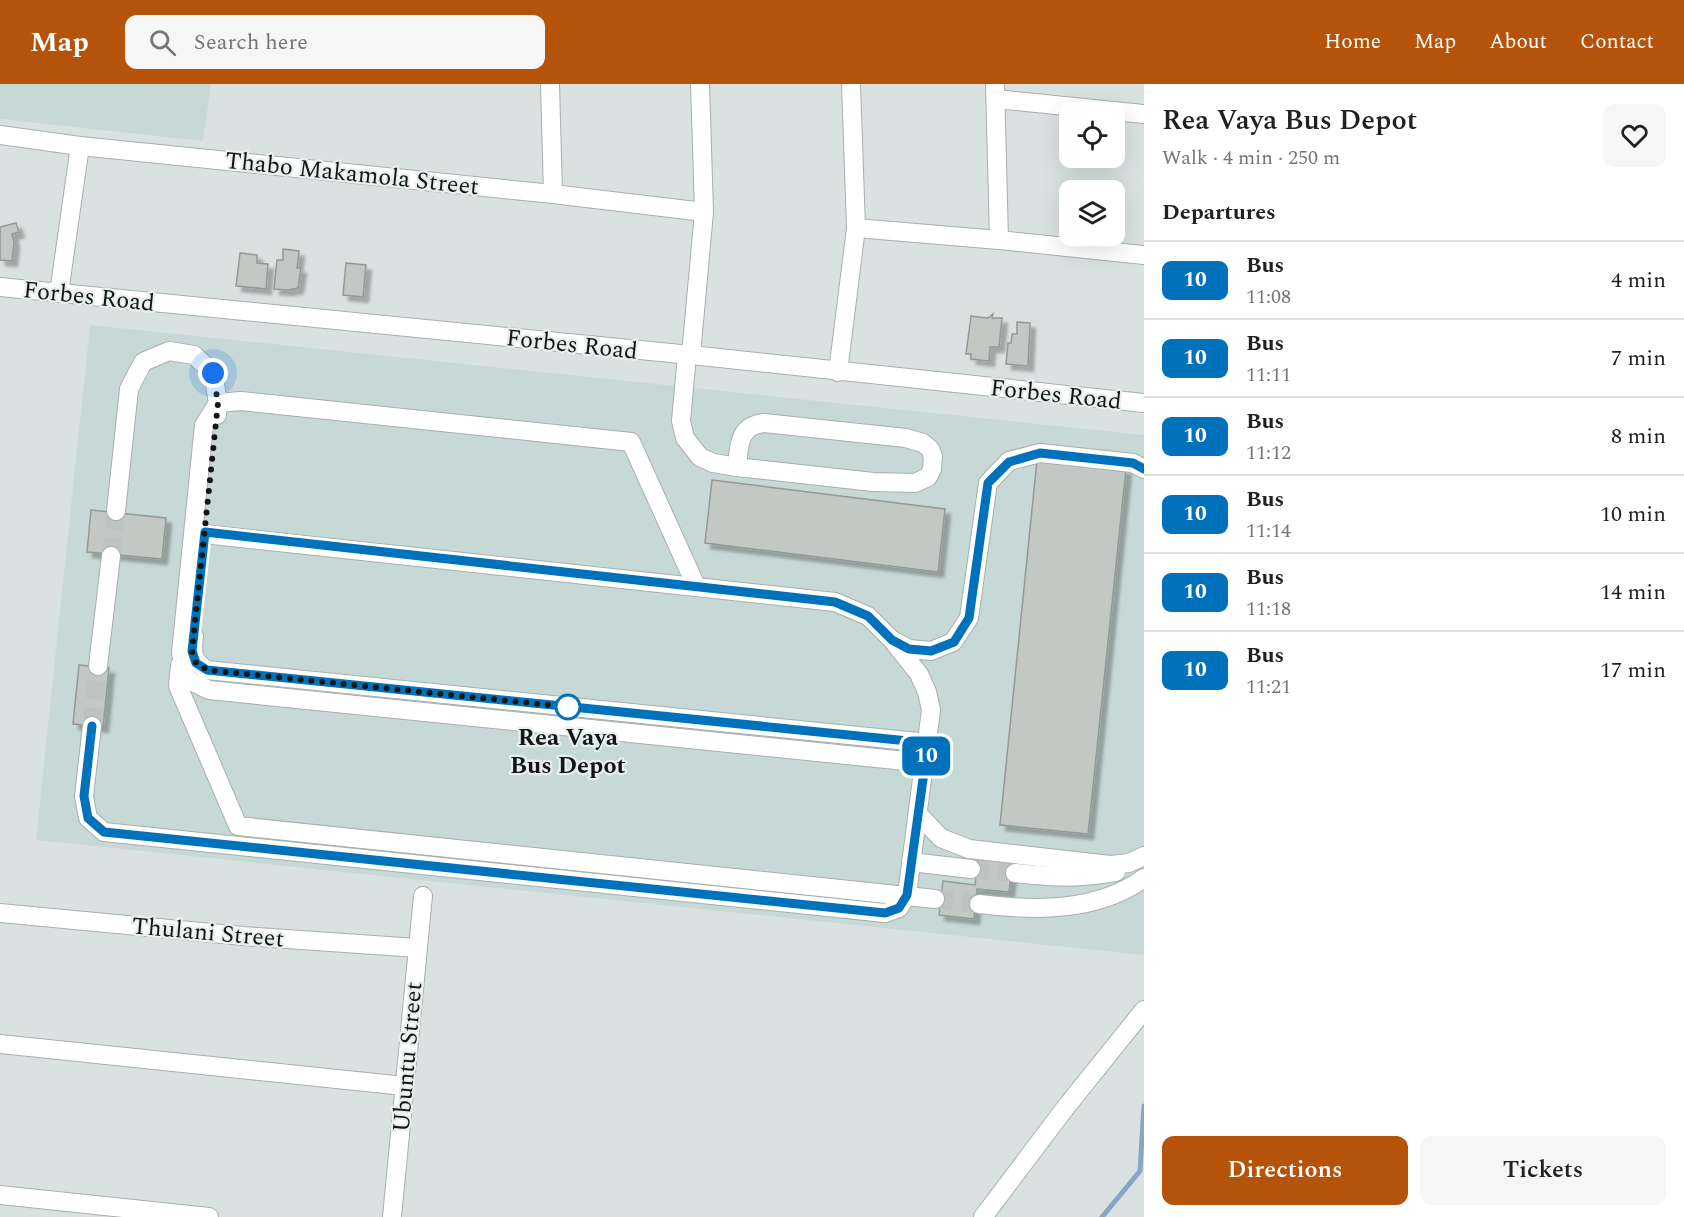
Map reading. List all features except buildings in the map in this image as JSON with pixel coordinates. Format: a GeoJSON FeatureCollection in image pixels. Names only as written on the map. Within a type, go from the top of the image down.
{"type":"FeatureCollection","features":[{"type":"Feature","properties":{"kind":"street"},"geometry":{"type":"LineString","coordinates":[[550,84],[553,194]]}},
{"type":"Feature","properties":{"kind":"street"},"geometry":{"type":"LineString","coordinates":[[700,84],[704,212],[681,421],[685,438],[700,457],[713,463],[737,467],[873,482],[915,483],[928,477],[932,469],[933,456],[930,448],[923,443],[906,438],[764,423],[752,425],[743,434],[737,467]]}},
{"type":"Feature","properties":{"kind":"street"},"geometry":{"type":"LineString","coordinates":[[838,372],[856,228],[851,84]]}},
{"type":"Feature","properties":{"kind":"street"},"geometry":{"type":"LineString","coordinates":[[999,240],[996,91],[1144,114]]}},
{"type":"Feature","properties":{"kind":"street","name":"Thabo Makamola Street"},"geometry":{"type":"LineString","coordinates":[[0,135],[80,146],[553,194],[704,212]]}},
{"type":"Feature","properties":{"kind":"street"},"geometry":{"type":"LineString","coordinates":[[59,293],[80,146]]}},
{"type":"Feature","properties":{"kind":"street"},"geometry":{"type":"LineString","coordinates":[[856,228],[1144,255]]}},
{"type":"Feature","properties":{"kind":"street","name":"Forbes Road"},"geometry":{"type":"LineString","coordinates":[[0,287],[689,355],[1144,403]]}},
{"type":"Feature","properties":{"kind":"street"},"geometry":{"type":"LineString","coordinates":[[116,511],[129,388],[143,362],[169,351],[194,355],[213,373],[218,403],[204,425],[192,651],[196,663],[207,670],[928,743]]}},
{"type":"Feature","properties":{"kind":"street"},"geometry":{"type":"LineString","coordinates":[[218,403],[241,401],[631,442],[696,586]]}},
{"type":"Feature","properties":{"kind":"street"},"geometry":{"type":"LineString","coordinates":[[892,640],[909,649],[931,651],[954,642],[969,618],[988,483],[1009,462],[1040,453],[1133,463],[1144,469]]}},
{"type":"Feature","properties":{"kind":"street"},"geometry":{"type":"LineString","coordinates":[[92,726],[84,796],[88,818],[104,832],[885,913],[899,908],[907,895],[931,710],[927,692],[919,674],[892,640],[868,616],[835,602],[200,532]]}},
{"type":"Feature","properties":{"kind":"street"},"geometry":{"type":"LineString","coordinates":[[200,532],[181,653],[178,687],[238,826],[935,899]]}},
{"type":"Feature","properties":{"kind":"street"},"geometry":{"type":"LineString","coordinates":[[98,666],[111,556]]}},
{"type":"Feature","properties":{"kind":"street"},"geometry":{"type":"LineString","coordinates":[[181,653],[187,679],[209,690],[925,764]]}},
{"type":"Feature","properties":{"kind":"street"},"geometry":{"type":"LineString","coordinates":[[918,814],[941,838],[969,849],[1110,865],[1129,863],[1144,856]]}},
{"type":"Feature","properties":{"kind":"street"},"geometry":{"type":"LineString","coordinates":[[1015,873],[1059,878],[1089,877],[1119,871],[1135,864],[1144,856]]}},
{"type":"Feature","properties":{"kind":"street"},"geometry":{"type":"LineString","coordinates":[[911,862],[971,869]]}},
{"type":"Feature","properties":{"kind":"street"},"geometry":{"type":"LineString","coordinates":[[979,904],[1009,908],[1075,906],[1130,888],[1144,878]]}},
{"type":"Feature","properties":{"kind":"street","name":"Ubuntu Street"},"geometry":{"type":"LineString","coordinates":[[392,1217],[423,896]]}},
{"type":"Feature","properties":{"kind":"street","name":"Thulani Street"},"geometry":{"type":"LineString","coordinates":[[0,913],[243,936],[417,948]]}},
{"type":"Feature","properties":{"kind":"street"},"geometry":{"type":"LineString","coordinates":[[983,1217],[1066,1107],[1144,1010]]}},
{"type":"Feature","properties":{"kind":"street"},"geometry":{"type":"LineString","coordinates":[[0,1044],[404,1086]]}},
{"type":"Feature","properties":{"kind":"street"},"geometry":{"type":"LineString","coordinates":[[0,1195],[72,1211],[209,1217]]}},
{"type":"Feature","properties":{"kind":"shaded area"},"geometry":{"type":"Polygon","coordinates":[[[0,84],[211,84],[203,141],[0,119],[0,84]]]}},
{"type":"Feature","properties":{"kind":"shaded area","name":"Rea Vaya Bus Depot"},"geometry":{"type":"Polygon","coordinates":[[[90,325],[1144,435],[1144,955],[36,840],[90,325]]]}},
{"type":"Feature","properties":{"kind":"waterway"},"geometry":{"type":"LineString","coordinates":[[1102,1217],[1140,1171],[1144,1106]]}},
{"type":"Feature","properties":{"kind":"tunnel"},"geometry":{"type":"LineString","coordinates":[[111,556],[116,511]]}},
{"type":"Feature","properties":{"kind":"tunnel"},"geometry":{"type":"LineString","coordinates":[[92,726],[98,666]]}},
{"type":"Feature","properties":{"kind":"tunnel"},"geometry":{"type":"LineString","coordinates":[[971,869],[1015,873]]}},
{"type":"Feature","properties":{"kind":"tunnel"},"geometry":{"type":"LineString","coordinates":[[935,899],[979,904]]}},
{"type":"Feature","properties":{"kind":"bus line","name":"10"},"geometry":{"type":"LineString","coordinates":[[92,726],[84,796],[88,818],[104,832],[885,913],[899,908],[907,895],[928,743],[207,670],[196,663],[192,651],[205,532],[835,602],[868,616],[892,640],[909,649],[931,651],[954,642],[969,618],[988,483],[1009,462],[1040,453],[1133,463],[1144,469]]}},
{"type":"Feature","properties":{"kind":"place","name":"Rea Vaya Bus Depot"},"geometry":{"type":"Point","coordinates":[568,707]}},
{"type":"Feature","properties":{"kind":"route"},"geometry":{"type":"LineString","coordinates":[[213,373],[218,403],[192,651],[196,663],[207,670],[579,708],[568,707]]}}]}
